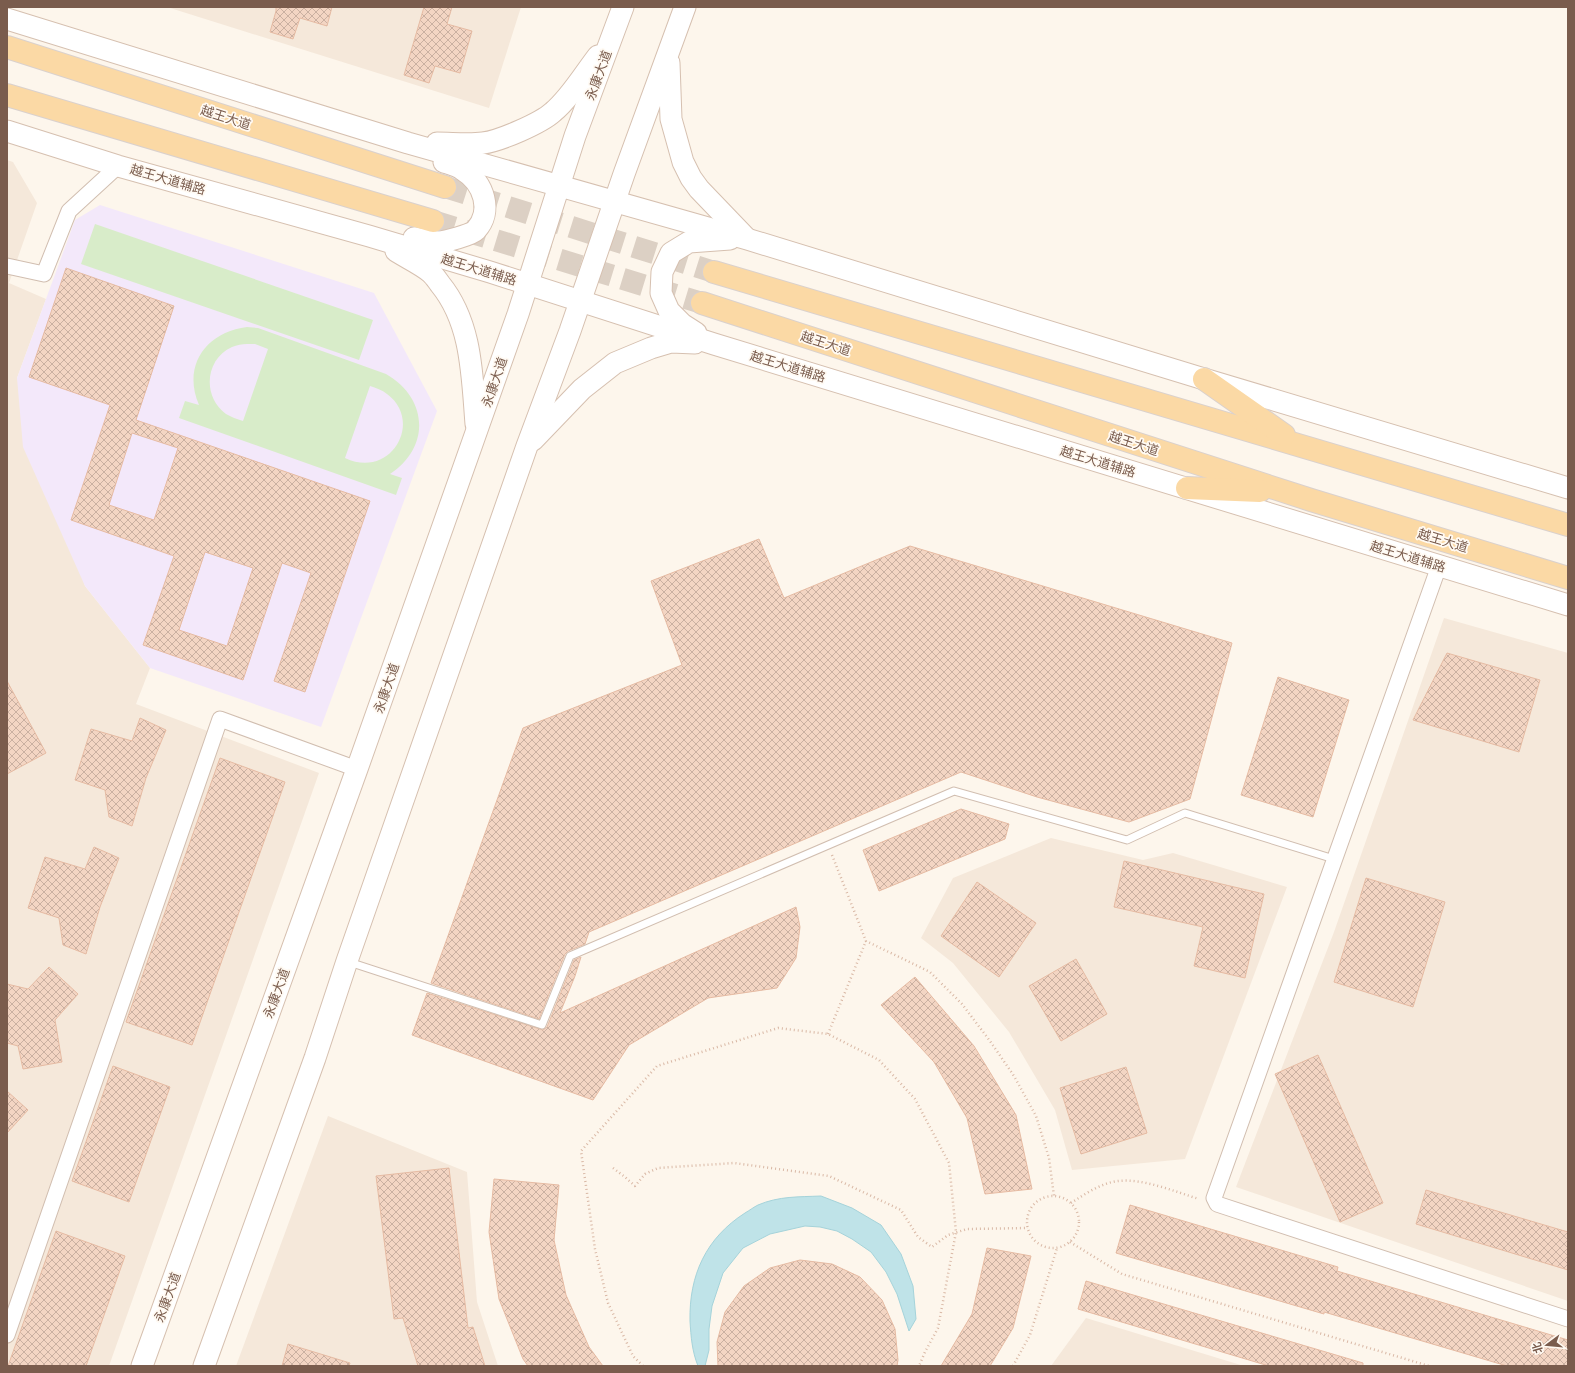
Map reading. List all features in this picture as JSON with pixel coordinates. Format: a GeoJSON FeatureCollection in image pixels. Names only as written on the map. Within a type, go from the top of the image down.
{"type":"FeatureCollection","features":[{"type":"Feature","properties":{"kind":"main road","name":"永康大道"},"geometry":{"type":"LineString","coordinates":[[142,1366],[357,769],[528,284],[575,136],[623,7]]}},
{"type":"Feature","properties":{"kind":"main road"},"geometry":{"type":"LineString","coordinates":[[204,1366],[315,1058],[347,961],[527,446],[685,7]]}},
{"type":"Feature","properties":{"kind":"main road"},"geometry":{"type":"LineString","coordinates":[[7,20],[408,143],[747,238],[1204,379],[1568,488]]}},
{"type":"Feature","properties":{"kind":"main road"},"geometry":{"type":"LineString","coordinates":[[408,143],[484,143],[517,132],[533,124],[553,113],[611,39]]}},
{"type":"Feature","properties":{"kind":"main road","name":"越王大道"},"geometry":{"type":"LineString","coordinates":[[7,47],[445,187]]}},
{"type":"Feature","properties":{"kind":"main road"},"geometry":{"type":"LineString","coordinates":[[668,54],[671,119],[683,162],[691,178],[699,189],[747,238]]}},
{"type":"Feature","properties":{"kind":"main road"},"geometry":{"type":"LineString","coordinates":[[7,95],[433,221]]}},
{"type":"Feature","properties":{"kind":"main road","name":"越王大道辅路"},"geometry":{"type":"LineString","coordinates":[[7,131],[118,166],[369,236],[528,284],[714,344],[1568,605]]}},
{"type":"Feature","properties":{"kind":"main road"},"geometry":{"type":"LineString","coordinates":[[369,236],[409,237],[438,242],[458,238],[475,232],[484,217],[485,198],[479,185],[464,170],[436,158],[408,143]]}},
{"type":"Feature","properties":{"kind":"main road"},"geometry":{"type":"LineString","coordinates":[[369,236],[430,272],[447,292],[458,311],[466,336],[472,368],[476,432]]}},
{"type":"Feature","properties":{"kind":"main road"},"geometry":{"type":"LineString","coordinates":[[714,344],[682,324],[669,311],[661,293],[662,272],[671,253],[689,242],[747,238]]}},
{"type":"Feature","properties":{"kind":"main road"},"geometry":{"type":"LineString","coordinates":[[714,272],[1568,525]]}},
{"type":"Feature","properties":{"kind":"main road","name":"越王大道"},"geometry":{"type":"LineString","coordinates":[[702,303],[1286,492],[1568,578]]}},
{"type":"Feature","properties":{"kind":"main road"},"geometry":{"type":"LineString","coordinates":[[527,446],[582,389],[614,363],[651,348],[671,342],[714,344]]}},
{"type":"Feature","properties":{"kind":"main road"},"geometry":{"type":"LineString","coordinates":[[1204,379],[1300,446]]}},
{"type":"Feature","properties":{"kind":"main road"},"geometry":{"type":"LineString","coordinates":[[1187,488],[1286,492]]}},
{"type":"Feature","properties":{"kind":"street"},"geometry":{"type":"LineString","coordinates":[[7,266],[44,274],[69,211],[118,166]]}},
{"type":"Feature","properties":{"kind":"street"},"geometry":{"type":"LineString","coordinates":[[1439,566],[1214,1194],[1214,1201],[1217,1204],[1568,1319]]}},
{"type":"Feature","properties":{"kind":"street"},"geometry":{"type":"LineString","coordinates":[[7,1335],[220,719],[357,769]]}},
{"type":"Feature","properties":{"kind":"lane"},"geometry":{"type":"LineString","coordinates":[[347,961],[542,1025],[570,956],[954,791],[1127,840],[1185,813],[1334,859]]}},
{"type":"Feature","properties":{"kind":"path"},"geometry":{"type":"LineString","coordinates":[[829,846],[866,941],[930,972],[962,1004],[1014,1076],[1036,1116],[1049,1158],[1054,1196]]}},
{"type":"Feature","properties":{"kind":"path"},"geometry":{"type":"LineString","coordinates":[[828,1034],[866,941]]}},
{"type":"Feature","properties":{"kind":"path"},"geometry":{"type":"LineString","coordinates":[[643,1366],[633,1356],[608,1303],[595,1249],[581,1151],[657,1066],[778,1028],[828,1034],[879,1060],[915,1099],[949,1162],[956,1232],[938,1328],[925,1352],[920,1366]]}},
{"type":"Feature","properties":{"kind":"path"},"geometry":{"type":"LineString","coordinates":[[613,1168],[634,1186],[645,1174],[658,1168],[734,1163],[829,1176],[901,1210],[918,1236],[932,1247],[948,1235],[967,1229],[1028,1228]]}},
{"type":"Feature","properties":{"kind":"path"},"geometry":{"type":"LineString","coordinates":[[1071,1203],[1095,1189],[1118,1181],[1138,1181],[1217,1204]]}},
{"type":"Feature","properties":{"kind":"path"},"geometry":{"type":"LineString","coordinates":[[1054,1196],[1063,1198],[1071,1203],[1077,1211],[1079,1220],[1076,1235],[1070,1242],[1057,1248],[1047,1248],[1039,1244],[1032,1237],[1028,1228],[1027,1218],[1033,1205],[1044,1197],[1054,1196]]}},
{"type":"Feature","properties":{"kind":"path"},"geometry":{"type":"LineString","coordinates":[[1070,1242],[1122,1274],[1429,1366]]}},
{"type":"Feature","properties":{"kind":"path"},"geometry":{"type":"LineString","coordinates":[[1013,1366],[1030,1335],[1057,1248]]}},
{"type":"Feature","properties":{"kind":"shaded area"},"geometry":{"type":"Polygon","coordinates":[[[167,7],[521,7],[489,108],[167,7]]]}},
{"type":"Feature","properties":{"kind":"shaded area"},"geometry":{"type":"Polygon","coordinates":[[[7,160],[13,162],[37,203],[9,283],[46,299],[17,378],[85,586],[150,668],[136,704],[319,773],[109,1366],[7,1366],[7,160]]]}},
{"type":"Feature","properties":{"kind":"shaded area"},"geometry":{"type":"Polygon","coordinates":[[[100,205],[374,293],[437,411],[321,727],[150,668],[85,586],[23,447],[17,378],[75,220],[100,205]]]}},
{"type":"Feature","properties":{"kind":"shaded area"},"geometry":{"type":"Polygon","coordinates":[[[1444,618],[1568,653],[1568,1301],[1236,1187],[1334,932],[1444,618]]]}},
{"type":"Feature","properties":{"kind":"shaded area"},"geometry":{"type":"Polygon","coordinates":[[[1051,838],[1143,860],[1173,853],[1287,887],[1185,1159],[1072,1170],[1055,1110],[1009,1032],[953,963],[921,938],[953,878],[1051,838]]]}},
{"type":"Feature","properties":{"kind":"shaded area"},"geometry":{"type":"Polygon","coordinates":[[[328,1116],[467,1172],[477,1302],[498,1366],[236,1366],[328,1116]]]}},
{"type":"Feature","properties":{"kind":"shaded area"},"geometry":{"type":"Polygon","coordinates":[[[1086,1318],[1244,1366],[1051,1366],[1086,1318]]]}},
{"type":"Feature","properties":{"kind":"green space"},"geometry":{"type":"Polygon","coordinates":[[[95,224],[373,320],[359,360],[81,264],[95,224]]]}},
{"type":"Feature","properties":{"kind":"green space"},"geometry":{"type":"Polygon","coordinates":[[[247,327],[258,328],[386,374],[400,384],[410,396],[417,409],[419,423],[418,437],[413,450],[403,463],[390,474],[402,478],[396,495],[179,418],[185,401],[199,405],[194,391],[194,377],[196,364],[201,353],[209,344],[232,330],[247,327]],[[255,344],[234,346],[223,353],[216,360],[210,379],[210,388],[218,407],[226,414],[243,421],[268,349],[255,344]],[[370,386],[345,458],[362,463],[376,461],[388,455],[397,444],[402,432],[403,418],[398,405],[387,394],[370,386]]]}},
{"type":"Feature","properties":{"kind":"water"},"geometry":{"type":"Polygon","coordinates":[[[821,1196],[852,1208],[881,1225],[901,1254],[913,1286],[916,1319],[909,1331],[897,1294],[886,1272],[871,1252],[837,1231],[820,1227],[805,1226],[770,1234],[743,1248],[723,1273],[712,1306],[709,1329],[709,1350],[705,1366],[698,1366],[694,1355],[691,1338],[690,1304],[697,1273],[702,1259],[710,1246],[731,1223],[758,1205],[781,1198],[821,1196]]]}},
{"type":"Feature","properties":{"kind":"building"},"geometry":{"type":"Polygon","coordinates":[[[276,7],[332,7],[327,26],[300,18],[293,39],[270,32],[276,7]]]}},
{"type":"Feature","properties":{"kind":"building"},"geometry":{"type":"Polygon","coordinates":[[[424,7],[452,7],[447,24],[472,31],[460,73],[435,66],[429,83],[404,75],[424,7]]]}},
{"type":"Feature","properties":{"kind":"building"},"geometry":{"type":"Polygon","coordinates":[[[66,268],[174,306],[136,420],[370,501],[305,692],[274,681],[311,573],[282,563],[243,680],[143,645],[174,556],[71,520],[110,405],[29,377],[66,268]],[[132,433],[109,505],[154,520],[178,448],[132,433]],[[205,552],[179,630],[227,646],[253,568],[205,552]]]}},
{"type":"Feature","properties":{"kind":"building"},"geometry":{"type":"Polygon","coordinates":[[[759,539],[784,598],[910,546],[1232,643],[1190,799],[1129,822],[1037,797],[961,772],[589,932],[585,944],[568,951],[565,954],[539,1019],[431,983],[523,728],[682,665],[651,581],[759,539]]]}},
{"type":"Feature","properties":{"kind":"building"},"geometry":{"type":"Polygon","coordinates":[[[1447,653],[1540,680],[1519,752],[1413,720],[1447,653]]]}},
{"type":"Feature","properties":{"kind":"building"},"geometry":{"type":"Polygon","coordinates":[[[1278,677],[1349,700],[1313,817],[1241,795],[1278,677]]]}},
{"type":"Feature","properties":{"kind":"building"},"geometry":{"type":"Polygon","coordinates":[[[7,681],[46,753],[7,774],[7,681]]]}},
{"type":"Feature","properties":{"kind":"building"},"geometry":{"type":"Polygon","coordinates":[[[140,718],[166,730],[146,778],[132,826],[109,817],[105,790],[75,780],[91,729],[132,741],[140,718]]]}},
{"type":"Feature","properties":{"kind":"building"},"geometry":{"type":"Polygon","coordinates":[[[220,758],[285,782],[192,1045],[126,1022],[220,758]]]}},
{"type":"Feature","properties":{"kind":"building"},"geometry":{"type":"Polygon","coordinates":[[[961,809],[1009,824],[1005,839],[879,891],[863,850],[961,809]]]}},
{"type":"Feature","properties":{"kind":"building"},"geometry":{"type":"Polygon","coordinates":[[[94,847],[119,858],[100,907],[86,954],[63,945],[59,918],[28,908],[45,857],[85,869],[94,847]]]}},
{"type":"Feature","properties":{"kind":"building"},"geometry":{"type":"Polygon","coordinates":[[[1124,861],[1264,894],[1245,978],[1194,966],[1203,927],[1114,907],[1124,861]]]}},
{"type":"Feature","properties":{"kind":"building"},"geometry":{"type":"Polygon","coordinates":[[[1366,878],[1445,902],[1413,1007],[1334,982],[1366,878]]]}},
{"type":"Feature","properties":{"kind":"building"},"geometry":{"type":"Polygon","coordinates":[[[977,882],[1036,923],[999,977],[941,936],[977,882]]]}},
{"type":"Feature","properties":{"kind":"building"},"geometry":{"type":"Polygon","coordinates":[[[796,907],[800,927],[796,958],[777,988],[708,998],[629,1045],[593,1100],[412,1035],[427,993],[543,1030],[547,1027],[574,960],[581,957],[560,1013],[796,907]]]}},
{"type":"Feature","properties":{"kind":"building"},"geometry":{"type":"Polygon","coordinates":[[[1076,959],[1107,1014],[1061,1041],[1029,986],[1076,959]]]}},
{"type":"Feature","properties":{"kind":"building"},"geometry":{"type":"Polygon","coordinates":[[[49,967],[78,994],[55,1020],[62,1062],[23,1069],[18,1046],[7,1043],[7,984],[28,989],[49,967]]]}},
{"type":"Feature","properties":{"kind":"building"},"geometry":{"type":"Polygon","coordinates":[[[915,977],[974,1046],[1016,1115],[1032,1189],[985,1194],[967,1118],[934,1062],[881,1005],[915,977]]]}},
{"type":"Feature","properties":{"kind":"building"},"geometry":{"type":"Polygon","coordinates":[[[1318,1055],[1383,1203],[1340,1222],[1275,1074],[1318,1055]]]}},
{"type":"Feature","properties":{"kind":"building"},"geometry":{"type":"Polygon","coordinates":[[[113,1066],[170,1087],[129,1202],[72,1181],[113,1066]]]}},
{"type":"Feature","properties":{"kind":"building"},"geometry":{"type":"Polygon","coordinates":[[[1126,1067],[1147,1133],[1081,1154],[1060,1088],[1126,1067]]]}},
{"type":"Feature","properties":{"kind":"building"},"geometry":{"type":"Polygon","coordinates":[[[7,1091],[28,1110],[7,1133],[7,1091]]]}},
{"type":"Feature","properties":{"kind":"building"},"geometry":{"type":"Polygon","coordinates":[[[449,1168],[468,1328],[473,1327],[485,1366],[418,1366],[403,1318],[394,1319],[376,1176],[449,1168]]]}},
{"type":"Feature","properties":{"kind":"building"},"geometry":{"type":"Polygon","coordinates":[[[494,1179],[559,1185],[554,1240],[566,1295],[589,1347],[603,1366],[528,1366],[523,1359],[499,1299],[489,1232],[494,1179]]]}},
{"type":"Feature","properties":{"kind":"building"},"geometry":{"type":"Polygon","coordinates":[[[1426,1190],[1568,1232],[1568,1270],[1416,1224],[1426,1190]]]}},
{"type":"Feature","properties":{"kind":"building"},"geometry":{"type":"Polygon","coordinates":[[[1130,1205],[1338,1267],[1337,1271],[1568,1340],[1568,1366],[1507,1366],[1116,1253],[1130,1205]]]}},
{"type":"Feature","properties":{"kind":"building"},"geometry":{"type":"Polygon","coordinates":[[[56,1231],[125,1256],[86,1366],[8,1366],[56,1231]]]}},
{"type":"Feature","properties":{"kind":"building"},"geometry":{"type":"Polygon","coordinates":[[[987,1248],[1031,1256],[1013,1328],[990,1366],[941,1366],[972,1314],[987,1248]]]}},
{"type":"Feature","properties":{"kind":"building"},"geometry":{"type":"Polygon","coordinates":[[[800,1260],[832,1264],[860,1277],[882,1300],[895,1329],[898,1360],[897,1366],[718,1366],[717,1342],[725,1312],[744,1286],[770,1268],[800,1260]]]}},
{"type":"Feature","properties":{"kind":"building"},"geometry":{"type":"Polygon","coordinates":[[[1086,1281],[1363,1363],[1363,1366],[1269,1366],[1078,1309],[1086,1281]]]}},
{"type":"Feature","properties":{"kind":"building"},"geometry":{"type":"Polygon","coordinates":[[[288,1344],[350,1363],[349,1366],[282,1366],[288,1344]]]}},
{"type":"Feature","properties":{"kind":"tunnel"},"geometry":{"type":"LineString","coordinates":[[445,187],[714,272]]}},
{"type":"Feature","properties":{"kind":"tunnel"},"geometry":{"type":"LineString","coordinates":[[433,221],[702,303]]}}]}
